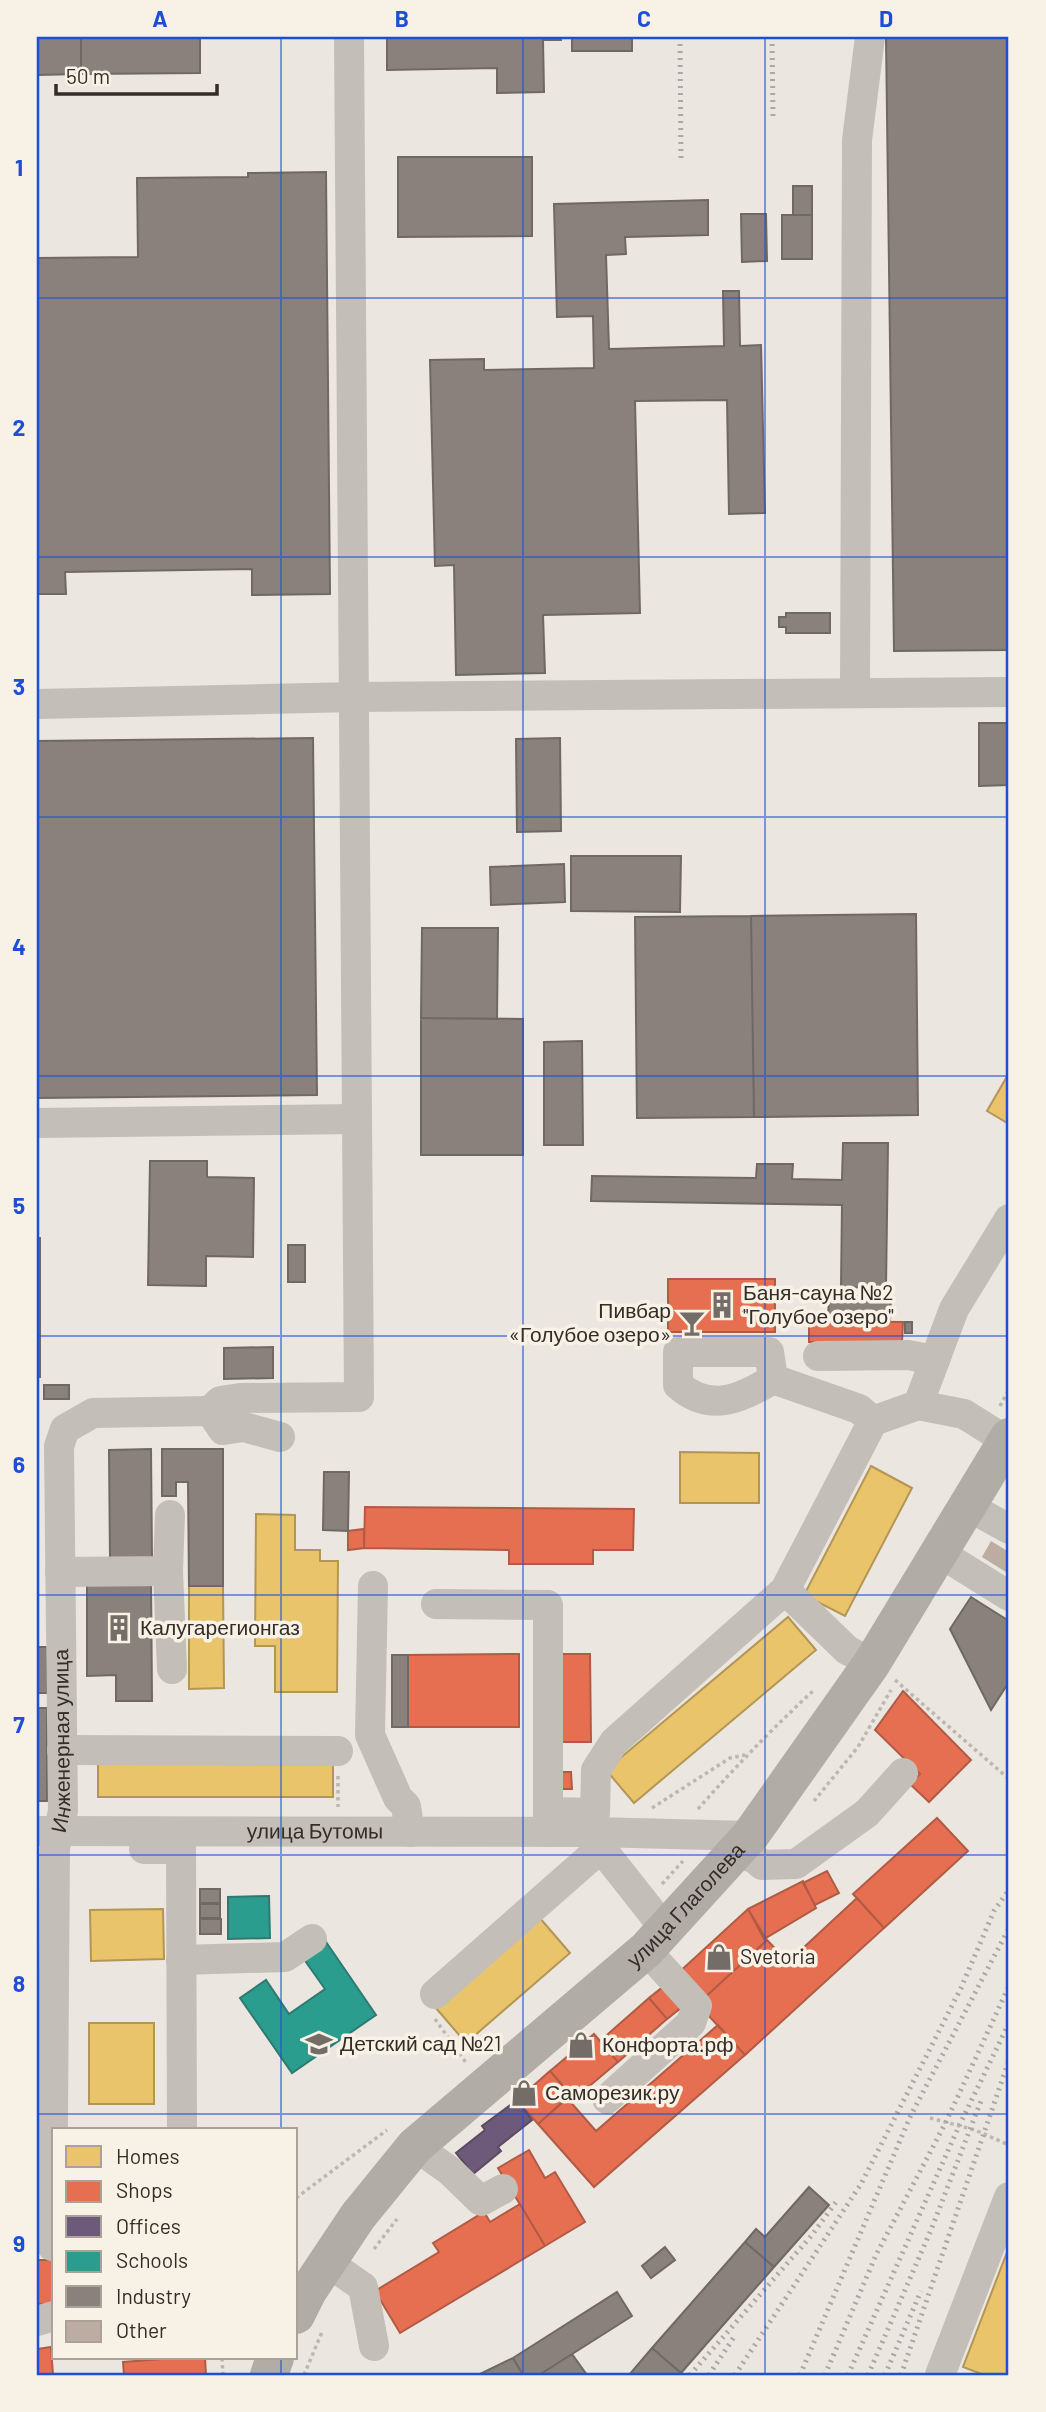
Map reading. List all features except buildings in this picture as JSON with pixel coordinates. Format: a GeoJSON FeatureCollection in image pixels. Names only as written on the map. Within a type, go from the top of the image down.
{"type":"FeatureCollection","features":[{"type":"Feature","properties":{"kind":"main road","name":"улица Глаголева"},"geometry":{"type":"LineString","coordinates":[[307,2289],[358,2216],[415,2146],[742,1844],[883,1672],[940,1553],[966,1505],[1008,1439]]}},
{"type":"Feature","properties":{"kind":"street"},"geometry":{"type":"LineString","coordinates":[[280,1437],[244,1427],[223,1430],[210,1411],[220,1401],[240,1398],[359,1397],[349,37]]}},
{"type":"Feature","properties":{"kind":"street"},"geometry":{"type":"LineString","coordinates":[[855,692],[857,140],[870,37]]}},
{"type":"Feature","properties":{"kind":"street"},"geometry":{"type":"LineString","coordinates":[[37,704],[1009,692]]}},
{"type":"Feature","properties":{"kind":"street"},"geometry":{"type":"LineString","coordinates":[[37,1123],[357,1119]]}},
{"type":"Feature","properties":{"kind":"street"},"geometry":{"type":"LineString","coordinates":[[918,1405],[954,1309],[1009,1219]]}},
{"type":"Feature","properties":{"kind":"street"},"geometry":{"type":"LineString","coordinates":[[818,1356],[908,1355],[935,1360]]}},
{"type":"Feature","properties":{"kind":"street"},"geometry":{"type":"LineString","coordinates":[[773,1379],[859,1409],[873,1421]]}},
{"type":"Feature","properties":{"kind":"street"},"geometry":{"type":"LineString","coordinates":[[607,2099],[691,2022],[697,2006],[597,1831],[596,1770],[614,1742],[785,1590],[873,1421],[918,1405],[964,1414],[1008,1439]]}},
{"type":"Feature","properties":{"kind":"street","name":"Инженерная улица"},"geometry":{"type":"LineString","coordinates":[[48,2246],[50,1837],[63,1811],[62,1750],[49,1700],[49,1619],[60,1572],[59,1446],[65,1429],[93,1413],[210,1411]]}},
{"type":"Feature","properties":{"kind":"street"},"geometry":{"type":"LineString","coordinates":[[966,1505],[1009,1529]]}},
{"type":"Feature","properties":{"kind":"street"},"geometry":{"type":"LineString","coordinates":[[170,1515],[168,1571],[172,1669]]}},
{"type":"Feature","properties":{"kind":"street"},"geometry":{"type":"LineString","coordinates":[[940,1553],[1009,1596]]}},
{"type":"Feature","properties":{"kind":"street"},"geometry":{"type":"LineString","coordinates":[[60,1572],[168,1571]]}},
{"type":"Feature","properties":{"kind":"street"},"geometry":{"type":"LineString","coordinates":[[373,1586],[370,1735],[398,1798],[406,1806],[410,1832]]}},
{"type":"Feature","properties":{"kind":"street"},"geometry":{"type":"LineString","coordinates":[[785,1590],[847,1650],[883,1672]]}},
{"type":"Feature","properties":{"kind":"street"},"geometry":{"type":"LineString","coordinates":[[436,1604],[548,1605],[548,1822]]}},
{"type":"Feature","properties":{"kind":"street"},"geometry":{"type":"LineString","coordinates":[[62,1750],[338,1751]]}},
{"type":"Feature","properties":{"kind":"street","name":"улица Бутомы"},"geometry":{"type":"LineString","coordinates":[[50,1837],[410,1832],[548,1822],[597,1831],[688,1833],[742,1844],[762,1865],[796,1864],[867,1813],[904,1773]]}},
{"type":"Feature","properties":{"kind":"street"},"geometry":{"type":"LineString","coordinates":[[435,1994],[597,1831]]}},
{"type":"Feature","properties":{"kind":"street"},"geometry":{"type":"LineString","coordinates":[[50,1837],[181,1849],[182,2128]]}},
{"type":"Feature","properties":{"kind":"street"},"geometry":{"type":"LineString","coordinates":[[181,1960],[285,1957],[312,1940]]}},
{"type":"Feature","properties":{"kind":"street"},"geometry":{"type":"LineString","coordinates":[[415,2146],[450,2171],[481,2201],[503,2189]]}},
{"type":"Feature","properties":{"kind":"street"},"geometry":{"type":"LineString","coordinates":[[940,2375],[1009,2197]]}},
{"type":"Feature","properties":{"kind":"street"},"geometry":{"type":"LineString","coordinates":[[307,2289],[363,2287],[374,2346]]}},
{"type":"Feature","properties":{"kind":"path"},"geometry":{"type":"LineString","coordinates":[[883,1672],[1009,1779]]}},
{"type":"Feature","properties":{"kind":"path"},"geometry":{"type":"LineString","coordinates":[[338,1751],[338,1813]]}},
{"type":"Feature","properties":{"kind":"path"},"geometry":{"type":"LineString","coordinates":[[645,1813],[730,1758],[745,1755]]}},
{"type":"Feature","properties":{"kind":"path"},"geometry":{"type":"LineString","coordinates":[[651,1927],[688,1855],[688,1833]]}},
{"type":"Feature","properties":{"kind":"path"},"geometry":{"type":"LineString","coordinates":[[435,1994],[429,2010],[470,2069]]}},
{"type":"Feature","properties":{"kind":"path"},"geometry":{"type":"LineString","coordinates":[[930,2118],[975,2130],[1009,2145]]}},
{"type":"Feature","properties":{"kind":"railway"},"geometry":{"type":"LineString","coordinates":[[680,37],[681,163]]}},
{"type":"Feature","properties":{"kind":"railway"},"geometry":{"type":"LineString","coordinates":[[772,37],[773,117]]}},
{"type":"Feature","properties":{"kind":"railway"},"geometry":{"type":"LineString","coordinates":[[735,2375],[861,2184],[961,1988],[994,1911],[1009,1890]]}},
{"type":"Feature","properties":{"kind":"railway"},"geometry":{"type":"LineString","coordinates":[[800,2375],[910,2117],[1009,1928]]}},
{"type":"Feature","properties":{"kind":"railway"},"geometry":{"type":"LineString","coordinates":[[825,2375],[876,2255],[946,2122],[1009,1986]]}},
{"type":"Feature","properties":{"kind":"railway"},"geometry":{"type":"LineString","coordinates":[[848,2375],[959,2126],[1009,2023]]}},
{"type":"Feature","properties":{"kind":"railway"},"geometry":{"type":"LineString","coordinates":[[901,2375],[1009,2060]]}},
{"type":"Feature","properties":{"kind":"railway"},"geometry":{"type":"LineString","coordinates":[[868,2375],[931,2230],[981,2101]]}},
{"type":"Feature","properties":{"kind":"railway"},"geometry":{"type":"LineString","coordinates":[[690,2375],[812,2235],[836,2202]]}},
{"type":"Feature","properties":{"kind":"railway"},"geometry":{"type":"LineString","coordinates":[[885,2375],[921,2291]]}},
{"type":"Feature","properties":{"kind":"railway"},"geometry":{"type":"LineString","coordinates":[[709,2375],[734,2337]]}},
{"type":"Feature","properties":{"kind":"place","name":"Баня-сауна №2 \"Голубое озеро\""},"geometry":{"type":"Point","coordinates":[722,1305]}},
{"type":"Feature","properties":{"kind":"place","name":"Пивбар «Голубое озеро»"},"geometry":{"type":"Point","coordinates":[692,1323]}},
{"type":"Feature","properties":{"kind":"place","name":"Калугарегионгаз"},"geometry":{"type":"Point","coordinates":[119,1628]}},
{"type":"Feature","properties":{"kind":"place","name":"Svetoria"},"geometry":{"type":"Point","coordinates":[719,1957]}},
{"type":"Feature","properties":{"kind":"place","name":"Детский сад №21"},"geometry":{"type":"Point","coordinates":[319,2044]}},
{"type":"Feature","properties":{"kind":"place","name":"Конфорта.рф"},"geometry":{"type":"Point","coordinates":[581,2045]}},
{"type":"Feature","properties":{"kind":"place","name":"Саморезик.ру"},"geometry":{"type":"Point","coordinates":[524,2093]}}]}
